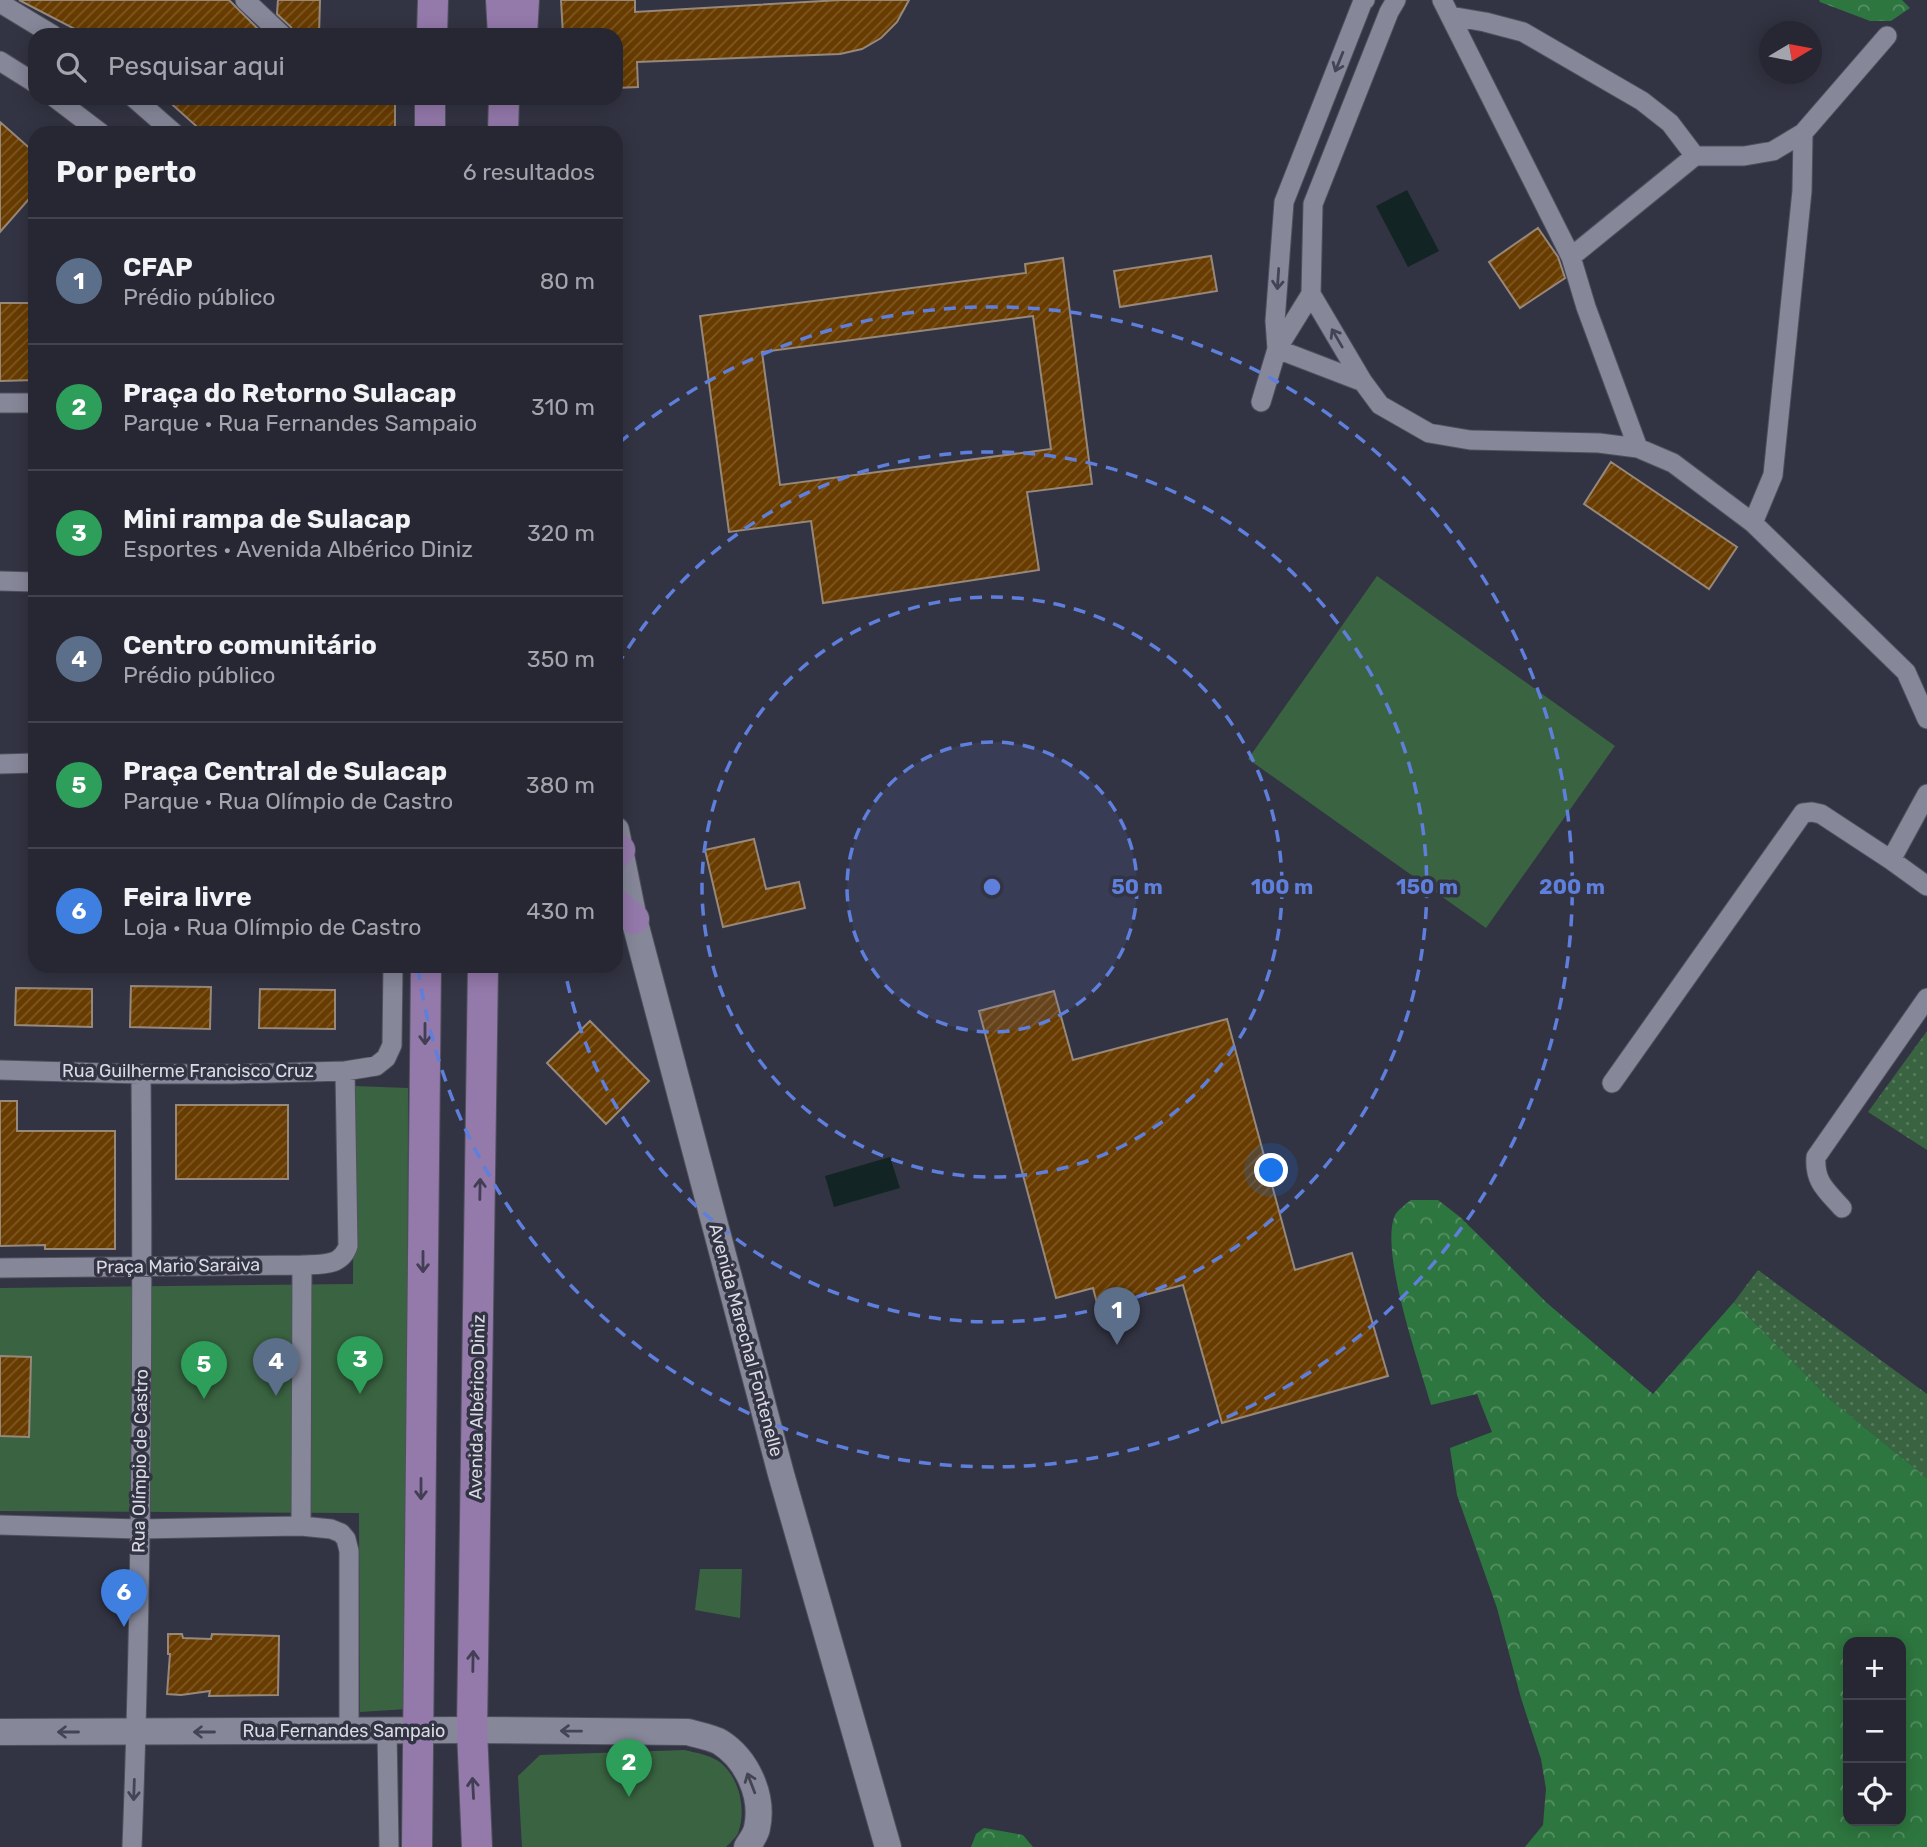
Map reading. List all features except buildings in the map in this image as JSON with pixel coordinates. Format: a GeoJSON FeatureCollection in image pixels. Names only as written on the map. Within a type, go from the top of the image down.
{"type":"FeatureCollection","features":[{"type":"Feature","properties":{"kind":"main road"},"geometry":{"type":"LineString","coordinates":[[432,28],[433,0]]}},
{"type":"Feature","properties":{"kind":"main road"},"geometry":{"type":"LineString","coordinates":[[501,0],[503,28]]}},
{"type":"Feature","properties":{"kind":"main road"},"geometry":{"type":"LineString","coordinates":[[522,28],[524,0]]}},
{"type":"Feature","properties":{"kind":"main road"},"geometry":{"type":"LineString","coordinates":[[430,105],[430,126]]}},
{"type":"Feature","properties":{"kind":"main road"},"geometry":{"type":"LineString","coordinates":[[503,126],[504,105]]}},
{"type":"Feature","properties":{"kind":"main road","name":"Avenida Marechal Fontenelle"},"geometry":{"type":"LineString","coordinates":[[625,911],[781,1474],[888,1847]]}},
{"type":"Feature","properties":{"kind":"main road"},"geometry":{"type":"LineString","coordinates":[[417,1847],[426,973]]}},
{"type":"Feature","properties":{"kind":"main road","name":"Avenida Albérico Diniz"},"geometry":{"type":"LineString","coordinates":[[477,1847],[472,1730],[484,973]]}},
{"type":"Feature","properties":{"kind":"main road","name":"Rua Fernandes Sampaio"},"geometry":{"type":"LineString","coordinates":[[0,1732],[688,1732],[718,1741],[734,1753],[749,1774],[758,1802],[757,1830],[747,1847]]}},
{"type":"Feature","properties":{"kind":"street"},"geometry":{"type":"LineString","coordinates":[[245,0],[260,6],[277,28]]}},
{"type":"Feature","properties":{"kind":"street"},"geometry":{"type":"LineString","coordinates":[[1277,349],[1275,321],[1284,202],[1365,0]]}},
{"type":"Feature","properties":{"kind":"street"},"geometry":{"type":"LineString","coordinates":[[1261,402],[1277,349],[1311,294],[1313,204],[1396,0]]}},
{"type":"Feature","properties":{"kind":"street"},"geometry":{"type":"LineString","coordinates":[[0,3],[41,28]]}},
{"type":"Feature","properties":{"kind":"street"},"geometry":{"type":"LineString","coordinates":[[1446,8],[1523,33],[1642,101],[1671,124],[1695,156]]}},
{"type":"Feature","properties":{"kind":"street"},"geometry":{"type":"LineString","coordinates":[[1446,8],[1571,257],[1586,307],[1638,449]]}},
{"type":"Feature","properties":{"kind":"street"},"geometry":{"type":"LineString","coordinates":[[1571,257],[1695,156],[1744,156],[1773,151],[1803,133],[1887,36]]}},
{"type":"Feature","properties":{"kind":"street"},"geometry":{"type":"LineString","coordinates":[[0,61],[28,79]]}},
{"type":"Feature","properties":{"kind":"street"},"geometry":{"type":"LineString","coordinates":[[64,105],[92,126]]}},
{"type":"Feature","properties":{"kind":"street"},"geometry":{"type":"LineString","coordinates":[[142,105],[166,126]]}},
{"type":"Feature","properties":{"kind":"street"},"geometry":{"type":"LineString","coordinates":[[1753,523],[1773,475],[1802,191],[1803,133]]}},
{"type":"Feature","properties":{"kind":"street"},"geometry":{"type":"LineString","coordinates":[[1311,294],[1363,382],[1380,405],[1429,433],[1470,440],[1599,443],[1638,449],[1673,463],[1753,523],[1906,671],[1927,719]]}},
{"type":"Feature","properties":{"kind":"street"},"geometry":{"type":"LineString","coordinates":[[1277,349],[1363,382]]}},
{"type":"Feature","properties":{"kind":"street"},"geometry":{"type":"LineString","coordinates":[[0,403],[28,404]]}},
{"type":"Feature","properties":{"kind":"street"},"geometry":{"type":"LineString","coordinates":[[0,581],[28,582]]}},
{"type":"Feature","properties":{"kind":"street"},"geometry":{"type":"LineString","coordinates":[[1906,671],[1927,671]]}},
{"type":"Feature","properties":{"kind":"street"},"geometry":{"type":"LineString","coordinates":[[0,764],[28,763]]}},
{"type":"Feature","properties":{"kind":"street"},"geometry":{"type":"LineString","coordinates":[[1891,860],[1927,794]]}},
{"type":"Feature","properties":{"kind":"street"},"geometry":{"type":"LineString","coordinates":[[1612,1083],[1802,813],[1821,814],[1927,886]]}},
{"type":"Feature","properties":{"kind":"street","name":"Rua Guilherme Francisco Cruz"},"geometry":{"type":"LineString","coordinates":[[0,1070],[232,1074],[345,1071],[376,1066],[386,1058],[392,1045],[393,973]]}},
{"type":"Feature","properties":{"kind":"street"},"geometry":{"type":"LineString","coordinates":[[1842,1208],[1819,1182],[1815,1157],[1927,998]]}},
{"type":"Feature","properties":{"kind":"street","name":"Praça Mario Saraiva"},"geometry":{"type":"LineString","coordinates":[[0,1268],[302,1265],[326,1264],[339,1260],[345,1255],[348,1246],[345,1071]]}},
{"type":"Feature","properties":{"kind":"street","name":"Rua Olímpio de Castro"},"geometry":{"type":"LineString","coordinates":[[132,1847],[139,1529],[141,1074]]}},
{"type":"Feature","properties":{"kind":"street"},"geometry":{"type":"LineString","coordinates":[[301,1526],[302,1265]]}},
{"type":"Feature","properties":{"kind":"street"},"geometry":{"type":"LineString","coordinates":[[0,1525],[139,1529],[301,1526],[341,1532],[349,1551],[349,1731]]}},
{"type":"Feature","properties":{"kind":"street"},"geometry":{"type":"LineString","coordinates":[[387,1730],[388,1847]]}},
{"type":"Feature","properties":{"kind":"green space"},"geometry":{"type":"Polygon","coordinates":[[[1819,0],[1902,0],[1910,8],[1891,21],[1870,21],[1819,0]]]}},
{"type":"Feature","properties":{"kind":"green space"},"geometry":{"type":"Polygon","coordinates":[[[1377,576],[1615,746],[1486,928],[1248,759],[1377,576]]]}},
{"type":"Feature","properties":{"kind":"green space"},"geometry":{"type":"Polygon","coordinates":[[[1927,1031],[1927,1150],[1868,1112],[1927,1031]]]}},
{"type":"Feature","properties":{"kind":"green space"},"geometry":{"type":"Polygon","coordinates":[[[354,1086],[408,1088],[407,1709],[360,1712],[359,1513],[0,1511],[0,1288],[353,1284],[354,1086]]]}},
{"type":"Feature","properties":{"kind":"green space"},"geometry":{"type":"Polygon","coordinates":[[[1411,1200],[1438,1200],[1460,1217],[1547,1303],[1653,1394],[1734,1302],[1831,1400],[1927,1478],[1927,1847],[1525,1847],[1543,1825],[1546,1789],[1541,1759],[1521,1698],[1497,1608],[1457,1495],[1450,1448],[1492,1432],[1477,1394],[1431,1405],[1396,1281],[1392,1232],[1395,1215],[1411,1200]]]}},
{"type":"Feature","properties":{"kind":"green space"},"geometry":{"type":"Polygon","coordinates":[[[1758,1270],[1927,1394],[1927,1478],[1831,1400],[1734,1302],[1758,1270]]]}},
{"type":"Feature","properties":{"kind":"green space"},"geometry":{"type":"Polygon","coordinates":[[[700,1569],[742,1569],[740,1618],[695,1610],[700,1569]]]}},
{"type":"Feature","properties":{"kind":"green space"},"geometry":{"type":"Polygon","coordinates":[[[684,1750],[717,1760],[727,1769],[736,1785],[741,1803],[741,1821],[737,1835],[726,1847],[522,1847],[518,1776],[540,1755],[684,1750]]]}},
{"type":"Feature","properties":{"kind":"green space"},"geometry":{"type":"Polygon","coordinates":[[[984,1828],[1023,1835],[1033,1847],[971,1847],[976,1834],[984,1828]]]}},
{"type":"Feature","properties":{"kind":"shaded area"},"geometry":{"type":"Polygon","coordinates":[[[1407,190],[1439,251],[1408,267],[1376,206],[1407,190]]]}},
{"type":"Feature","properties":{"kind":"shaded area"},"geometry":{"type":"Polygon","coordinates":[[[890,1157],[900,1188],[834,1207],[825,1176],[890,1157]]]}},
{"type":"Feature","properties":{"kind":"place","name":"CFAP"},"geometry":{"type":"Point","coordinates":[1117,1345]}},
{"type":"Feature","properties":{"kind":"place","name":"Mini rampa de Sulacap"},"geometry":{"type":"Point","coordinates":[360,1394]}},
{"type":"Feature","properties":{"kind":"place","name":"Centro comunitário"},"geometry":{"type":"Point","coordinates":[276,1396]}},
{"type":"Feature","properties":{"kind":"place","name":"Praça Central de Sulacap"},"geometry":{"type":"Point","coordinates":[204,1399]}},
{"type":"Feature","properties":{"kind":"place","name":"Feira livre"},"geometry":{"type":"Point","coordinates":[124,1627]}},
{"type":"Feature","properties":{"kind":"place","name":"Praça do Retorno Sulacap"},"geometry":{"type":"Point","coordinates":[629,1797]}}]}
